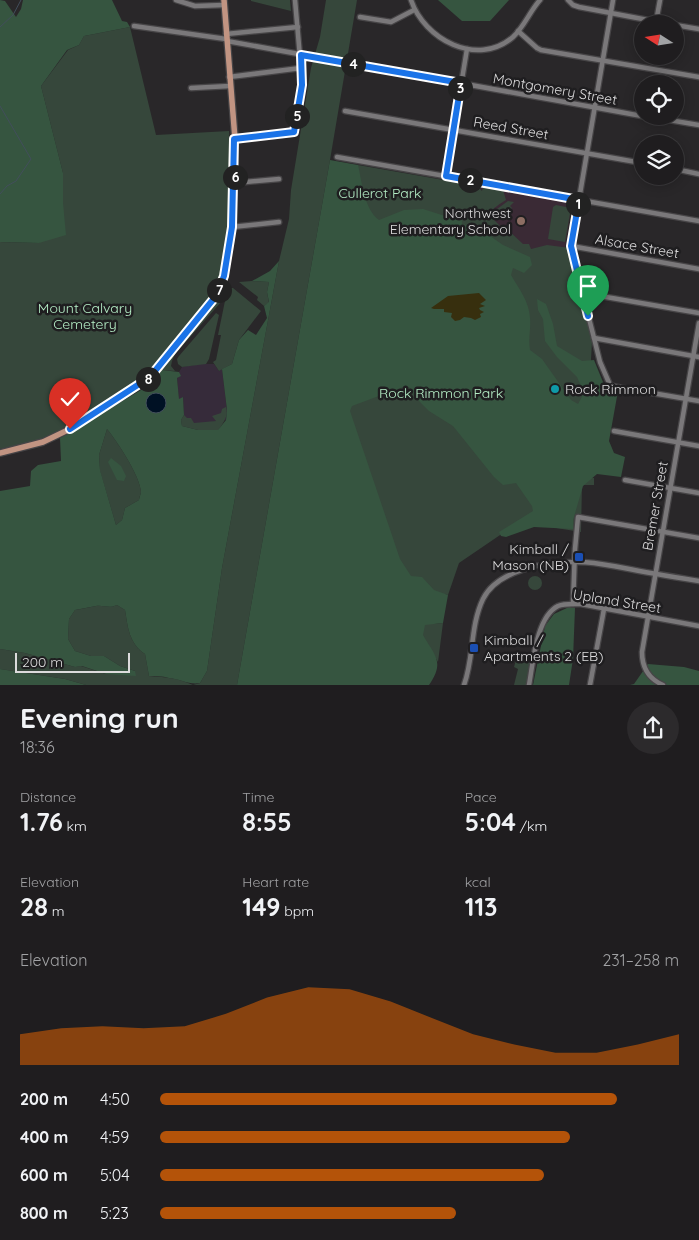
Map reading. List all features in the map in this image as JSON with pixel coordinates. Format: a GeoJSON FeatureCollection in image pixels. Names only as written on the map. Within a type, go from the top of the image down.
{"type":"FeatureCollection","features":[{"type":"Feature","properties":{"kind":"main road"},"geometry":{"type":"LineString","coordinates":[[0,454],[43,442],[70,429],[155,373],[219,292],[226,267],[232,227],[234,183],[234,139],[224,3]]}},
{"type":"Feature","properties":{"kind":"street"},"geometry":{"type":"LineString","coordinates":[[176,0],[199,6],[224,3]]}},
{"type":"Feature","properties":{"kind":"street"},"geometry":{"type":"LineString","coordinates":[[234,139],[294,132],[302,85],[301,55],[294,0]]}},
{"type":"Feature","properties":{"kind":"street"},"geometry":{"type":"LineString","coordinates":[[411,0],[414,10],[435,35],[450,44],[480,50],[508,40],[518,31],[540,0]]}},
{"type":"Feature","properties":{"kind":"street"},"geometry":{"type":"LineString","coordinates":[[568,0],[579,8],[634,18]]}},
{"type":"Feature","properties":{"kind":"street"},"geometry":{"type":"LineString","coordinates":[[613,0],[571,246],[600,362],[610,385],[699,401]]}},
{"type":"Feature","properties":{"kind":"street"},"geometry":{"type":"LineString","coordinates":[[657,15],[660,0]]}},
{"type":"Feature","properties":{"kind":"street"},"geometry":{"type":"LineString","coordinates":[[360,18],[391,22],[414,10]]}},
{"type":"Feature","properties":{"kind":"street"},"geometry":{"type":"LineString","coordinates":[[134,26],[226,38],[298,27]]}},
{"type":"Feature","properties":{"kind":"street"},"geometry":{"type":"LineString","coordinates":[[684,26],[699,29]]}},
{"type":"Feature","properties":{"kind":"street"},"geometry":{"type":"LineString","coordinates":[[518,31],[537,48],[699,77]]}},
{"type":"Feature","properties":{"kind":"street","name":"Montgomery Street"},"geometry":{"type":"LineString","coordinates":[[226,38],[301,55],[634,114]]}},
{"type":"Feature","properties":{"kind":"street"},"geometry":{"type":"LineString","coordinates":[[446,176],[467,48]]}},
{"type":"Feature","properties":{"kind":"street"},"geometry":{"type":"LineString","coordinates":[[229,77],[301,68]]}},
{"type":"Feature","properties":{"kind":"street"},"geometry":{"type":"LineString","coordinates":[[192,88],[230,86]]}},
{"type":"Feature","properties":{"kind":"street","name":"Reed Street"},"geometry":{"type":"LineString","coordinates":[[346,111],[634,162]]}},
{"type":"Feature","properties":{"kind":"street","name":"Montgomery Street"},"geometry":{"type":"LineString","coordinates":[[684,123],[699,125]]}},
{"type":"Feature","properties":{"kind":"street"},"geometry":{"type":"LineString","coordinates":[[337,157],[699,221]]}},
{"type":"Feature","properties":{"kind":"street"},"geometry":{"type":"LineString","coordinates":[[684,171],[699,174]]}},
{"type":"Feature","properties":{"kind":"street"},"geometry":{"type":"LineString","coordinates":[[234,183],[279,179]]}},
{"type":"Feature","properties":{"kind":"street"},"geometry":{"type":"LineString","coordinates":[[232,227],[279,222]]}},
{"type":"Feature","properties":{"kind":"street","name":"Alsace Street"},"geometry":{"type":"LineString","coordinates":[[571,246],[699,269]]}},
{"type":"Feature","properties":{"kind":"street"},"geometry":{"type":"LineString","coordinates":[[583,293],[699,313]]}},
{"type":"Feature","properties":{"kind":"street","name":"Bremer Street"},"geometry":{"type":"LineString","coordinates":[[663,685],[650,677],[645,670],[642,652],[699,322]]}},
{"type":"Feature","properties":{"kind":"street"},"geometry":{"type":"LineString","coordinates":[[594,338],[699,357]]}},
{"type":"Feature","properties":{"kind":"street"},"geometry":{"type":"LineString","coordinates":[[614,431],[699,446]]}},
{"type":"Feature","properties":{"kind":"street"},"geometry":{"type":"LineString","coordinates":[[626,480],[699,493]]}},
{"type":"Feature","properties":{"kind":"street"},"geometry":{"type":"LineString","coordinates":[[573,604],[578,517],[699,538]]}},
{"type":"Feature","properties":{"kind":"street"},"geometry":{"type":"LineString","coordinates":[[464,685],[479,611],[484,598],[492,587],[502,579],[518,572],[544,565],[574,562],[596,563],[699,581]]}},
{"type":"Feature","properties":{"kind":"street","name":"Upland Street"},"geometry":{"type":"LineString","coordinates":[[529,685],[538,637],[550,612],[558,606],[573,604],[699,626]]}},
{"type":"Feature","properties":{"kind":"street"},"geometry":{"type":"LineString","coordinates":[[590,685],[604,609]]}},
{"type":"Feature","properties":{"kind":"shaded area","name":"Northwest Elementary School"},"geometry":{"type":"Polygon","coordinates":[[[478,186],[572,203],[565,248],[531,249],[503,245],[477,194],[484,193],[478,186]]]}},
{"type":"Feature","properties":{"kind":"shaded area"},"geometry":{"type":"Polygon","coordinates":[[[214,364],[219,371],[222,369],[227,410],[226,420],[182,426],[184,415],[183,397],[179,400],[177,378],[180,376],[179,372],[182,367],[214,364]]]}},
{"type":"Feature","properties":{"kind":"green space"},"geometry":{"type":"Polygon","coordinates":[[[0,0],[5,1],[16,17],[21,9],[23,0],[112,0],[122,21],[127,22],[130,27],[84,36],[79,45],[67,50],[41,86],[63,173],[66,235],[39,243],[0,242],[0,0]]]}},
{"type":"Feature","properties":{"kind":"green space"},"geometry":{"type":"Polygon","coordinates":[[[290,0],[291,11],[251,1],[290,0]]]}},
{"type":"Feature","properties":{"kind":"green space"},"geometry":{"type":"Polygon","coordinates":[[[326,0],[357,0],[237,685],[193,685],[200,683],[207,671],[222,568],[279,261],[289,219],[291,190],[311,68],[320,37],[326,0]]]}},
{"type":"Feature","properties":{"kind":"green space"},"geometry":{"type":"Polygon","coordinates":[[[438,0],[509,0],[490,21],[462,21],[438,0]]]}},
{"type":"Feature","properties":{"kind":"green space","name":"Mount Calvary Cemetery"},"geometry":{"type":"Polygon","coordinates":[[[130,27],[156,135],[229,131],[229,214],[224,258],[219,277],[213,293],[146,375],[56,433],[43,439],[0,449],[0,242],[39,243],[63,203],[63,173],[41,86],[68,50],[79,45],[84,36],[130,27]]]}},
{"type":"Feature","properties":{"kind":"green space","name":"Rock Rimmon Park"},"geometry":{"type":"Polygon","coordinates":[[[330,160],[358,165],[367,202],[379,220],[404,210],[423,209],[445,216],[461,212],[462,224],[480,229],[503,245],[530,257],[532,265],[524,273],[513,268],[511,275],[528,306],[530,350],[542,359],[571,400],[578,404],[584,393],[577,377],[557,357],[545,341],[543,319],[538,310],[537,299],[546,304],[553,324],[557,346],[582,361],[594,360],[605,387],[618,391],[609,441],[614,453],[625,457],[621,477],[597,474],[583,486],[573,520],[573,529],[534,527],[506,537],[501,536],[499,532],[533,511],[532,506],[516,483],[503,485],[494,477],[453,426],[429,411],[409,387],[403,387],[352,406],[350,411],[400,559],[411,576],[422,577],[434,590],[448,595],[443,623],[425,625],[423,635],[434,654],[437,665],[434,677],[429,685],[237,685],[330,160]]]}},
{"type":"Feature","properties":{"kind":"green space","name":"Rock Rimmon Park"},"geometry":{"type":"Polygon","coordinates":[[[358,165],[478,186],[482,191],[483,187],[503,190],[506,200],[495,208],[491,214],[504,230],[506,228],[523,244],[529,244],[531,249],[547,245],[570,248],[592,342],[584,478],[594,478],[594,485],[582,485],[581,532],[519,522],[459,563],[448,595],[444,594],[434,624],[443,623],[438,662],[427,643],[240,685],[337,285],[358,165]]]}},
{"type":"Feature","properties":{"kind":"green space"},"geometry":{"type":"Polygon","coordinates":[[[508,201],[514,202],[510,206],[512,208],[499,219],[493,212],[508,201]]]}},
{"type":"Feature","properties":{"kind":"green space"},"geometry":{"type":"Polygon","coordinates":[[[556,205],[571,208],[565,242],[548,239],[553,207],[556,205]]]}},
{"type":"Feature","properties":{"kind":"green space"},"geometry":{"type":"Polygon","coordinates":[[[279,261],[222,568],[207,671],[200,683],[149,676],[145,654],[132,640],[125,610],[117,605],[75,610],[69,619],[68,639],[75,651],[91,656],[104,656],[120,666],[135,671],[136,676],[106,674],[82,666],[75,667],[25,653],[0,649],[0,491],[30,486],[31,471],[38,465],[61,461],[60,438],[141,390],[155,379],[162,370],[179,372],[181,376],[177,378],[179,399],[183,397],[184,415],[181,420],[182,426],[198,430],[218,430],[226,420],[227,410],[222,369],[232,364],[239,340],[248,330],[256,335],[267,318],[264,306],[269,302],[267,292],[269,282],[252,281],[270,271],[279,261]],[[107,429],[99,455],[100,470],[116,525],[122,520],[125,508],[139,500],[141,492],[137,477],[122,450],[107,429]]]}},
{"type":"Feature","properties":{"kind":"green space"},"geometry":{"type":"Polygon","coordinates":[[[239,282],[269,282],[267,292],[269,303],[264,306],[257,300],[258,297],[239,282]]]}},
{"type":"Feature","properties":{"kind":"green space"},"geometry":{"type":"Polygon","coordinates":[[[231,288],[261,311],[239,340],[232,364],[219,371],[213,362],[216,360],[221,335],[218,335],[226,296],[231,288]]]}},
{"type":"Feature","properties":{"kind":"green space"},"geometry":{"type":"Polygon","coordinates":[[[221,296],[221,302],[175,354],[171,366],[175,371],[162,370],[176,350],[221,296]]]}},
{"type":"Feature","properties":{"kind":"green space"},"geometry":{"type":"Polygon","coordinates":[[[216,313],[219,315],[209,359],[206,364],[182,367],[178,364],[177,359],[216,313]]]}},
{"type":"Feature","properties":{"kind":"green space"},"geometry":{"type":"Polygon","coordinates":[[[226,407],[224,422],[218,431],[198,430],[182,426],[181,420],[184,415],[187,418],[191,418],[194,423],[216,421],[212,416],[221,413],[222,409],[226,407]]]}},
{"type":"Feature","properties":{"kind":"green space"},"geometry":{"type":"Polygon","coordinates":[[[107,429],[122,450],[137,477],[141,492],[139,500],[125,508],[122,520],[116,525],[100,471],[99,455],[107,429]]]}},
{"type":"Feature","properties":{"kind":"green space"},"geometry":{"type":"Polygon","coordinates":[[[111,458],[121,466],[126,476],[124,481],[117,480],[108,462],[111,458]]]}},
{"type":"Feature","properties":{"kind":"green space"},"geometry":{"type":"Polygon","coordinates":[[[532,576],[538,576],[542,583],[538,590],[532,590],[528,586],[528,580],[532,576]]]}},
{"type":"Feature","properties":{"kind":"green space"},"geometry":{"type":"Polygon","coordinates":[[[117,605],[125,610],[132,640],[145,654],[149,676],[176,679],[193,685],[86,685],[65,679],[0,669],[0,649],[25,653],[75,667],[81,666],[106,674],[135,671],[120,666],[104,656],[91,656],[75,651],[68,639],[69,619],[75,610],[117,605]]]}},
{"type":"Feature","properties":{"kind":"green space"},"geometry":{"type":"Polygon","coordinates":[[[569,607],[575,608],[573,659],[569,685],[533,685],[545,626],[554,614],[569,607]]]}},
{"type":"Feature","properties":{"kind":"green space"},"geometry":{"type":"Polygon","coordinates":[[[518,659],[531,662],[528,685],[514,685],[518,669],[514,667],[518,659]]]}},
{"type":"Feature","properties":{"kind":"green space"},"geometry":{"type":"Polygon","coordinates":[[[648,664],[684,667],[699,671],[699,685],[630,685],[634,684],[648,664]]]}},
{"type":"Feature","properties":{"kind":"green space"},"geometry":{"type":"Polygon","coordinates":[[[0,669],[65,679],[86,685],[0,685],[0,669]]]}},
{"type":"Feature","properties":{"kind":"sand"},"geometry":{"type":"Polygon","coordinates":[[[479,293],[486,300],[480,304],[485,306],[479,308],[484,312],[480,314],[481,317],[475,320],[464,317],[455,321],[451,317],[452,313],[444,312],[444,309],[431,308],[448,296],[479,293]]]}},
{"type":"Feature","properties":{"kind":"water"},"geometry":{"type":"Polygon","coordinates":[[[156,393],[163,396],[166,403],[163,410],[156,413],[149,410],[146,403],[149,396],[156,393]]]}},
{"type":"Feature","properties":{"kind":"waterway"},"geometry":{"type":"LineString","coordinates":[[0,27],[13,15],[21,0]]}},
{"type":"Feature","properties":{"kind":"waterway"},"geometry":{"type":"LineString","coordinates":[[0,106],[31,159],[16,181],[7,186],[0,194]]}},
{"type":"Feature","properties":{"kind":"place","name":"Northwest Elementary School"},"geometry":{"type":"Point","coordinates":[521,221]}},
{"type":"Feature","properties":{"kind":"place","name":"Rock Rimmon"},"geometry":{"type":"Point","coordinates":[555,389]}},
{"type":"Feature","properties":{"kind":"place","name":"Kimball / Mason (NB)"},"geometry":{"type":"Point","coordinates":[579,557]}},
{"type":"Feature","properties":{"kind":"place","name":"Kimball / Apartments 2 (EB)"},"geometry":{"type":"Point","coordinates":[474,648]}},
{"type":"Feature","properties":{"kind":"route"},"geometry":{"type":"LineString","coordinates":[[70,429],[155,373],[174,346],[216,296],[221,287],[230,247],[235,168],[234,139],[294,132],[302,85],[301,55],[461,83],[446,176],[579,200],[571,246],[588,316]]}},
{"type":"Feature","properties":{"kind":"park label","name":"Cullerot Park"},"geometry":{"type":"Point","coordinates":[380,193]}}]}
